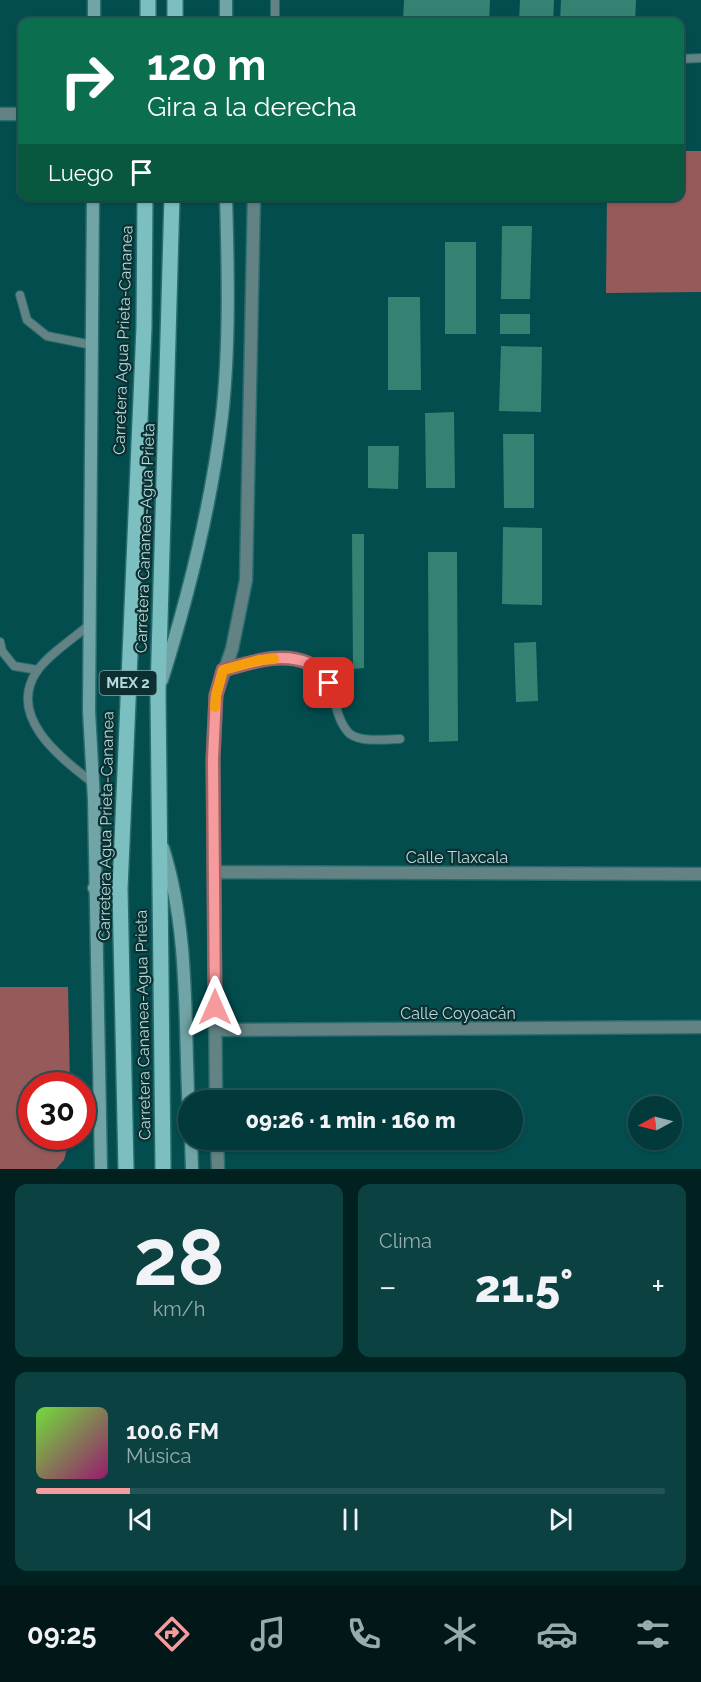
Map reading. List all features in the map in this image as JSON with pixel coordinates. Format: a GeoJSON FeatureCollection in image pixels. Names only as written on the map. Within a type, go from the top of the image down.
{"type":"FeatureCollection","features":[{"type":"Feature","properties":{"kind":"main road"},"geometry":{"type":"LineString","coordinates":[[148,0],[148,18]]}},
{"type":"Feature","properties":{"kind":"main road"},"geometry":{"type":"LineString","coordinates":[[175,0],[175,18]]}},
{"type":"Feature","properties":{"kind":"main road","name":"Carretera Agua Prieta-Cananea"},"geometry":{"type":"LineString","coordinates":[[126,1169],[120,890],[144,327],[146,201]]}},
{"type":"Feature","properties":{"kind":"main road","name":"Carretera Cananea-Agua Prieta"},"geometry":{"type":"LineString","coordinates":[[163,1169],[158,692],[172,201]]}},
{"type":"Feature","properties":{"kind":"street"},"geometry":{"type":"LineString","coordinates":[[94,0],[94,18]]}},
{"type":"Feature","properties":{"kind":"street"},"geometry":{"type":"LineString","coordinates":[[226,0],[226,18]]}},
{"type":"Feature","properties":{"kind":"street"},"geometry":{"type":"LineString","coordinates":[[0,114],[18,114]]}},
{"type":"Feature","properties":{"kind":"street"},"geometry":{"type":"LineString","coordinates":[[93,201],[89,711],[93,783],[100,1169]]}},
{"type":"Feature","properties":{"kind":"street"},"geometry":{"type":"LineString","coordinates":[[158,692],[184,608],[222,416],[226,341],[226,201]]}},
{"type":"Feature","properties":{"kind":"street"},"geometry":{"type":"LineString","coordinates":[[216,1090],[214,872],[216,695],[242,614],[246,580],[254,201]]}},
{"type":"Feature","properties":{"kind":"street"},"geometry":{"type":"LineString","coordinates":[[159,838],[174,882],[183,956],[188,1090]]}},
{"type":"Feature","properties":{"kind":"street","name":"Calle Tlaxcala"},"geometry":{"type":"LineString","coordinates":[[214,872],[701,874]]}},
{"type":"Feature","properties":{"kind":"street"},"geometry":{"type":"LineString","coordinates":[[94,888],[120,890]]}},
{"type":"Feature","properties":{"kind":"street","name":"Calle Coyoacán"},"geometry":{"type":"LineString","coordinates":[[215,1030],[701,1027]]}},
{"type":"Feature","properties":{"kind":"street"},"geometry":{"type":"LineString","coordinates":[[191,1150],[192,1169]]}},
{"type":"Feature","properties":{"kind":"street"},"geometry":{"type":"LineString","coordinates":[[217,1150],[218,1169]]}},
{"type":"Feature","properties":{"kind":"lane"},"geometry":{"type":"LineString","coordinates":[[275,0],[275,18]]}},
{"type":"Feature","properties":{"kind":"lane"},"geometry":{"type":"LineString","coordinates":[[684,59],[701,58]]}},
{"type":"Feature","properties":{"kind":"lane"},"geometry":{"type":"LineString","coordinates":[[20,295],[27,320],[47,336],[92,345]]}},
{"type":"Feature","properties":{"kind":"lane"},"geometry":{"type":"LineString","coordinates":[[90,624],[38,670],[30,684],[32,720],[40,735],[61,759],[93,783]]}},
{"type":"Feature","properties":{"kind":"lane"},"geometry":{"type":"LineString","coordinates":[[0,642],[2,651],[14,666],[38,670]]}},
{"type":"Feature","properties":{"kind":"lane"},"geometry":{"type":"LineString","coordinates":[[223,670],[259,660],[278,658],[288,658],[309,664],[329,683],[340,721],[351,734],[366,739],[400,739]]}},
{"type":"Feature","properties":{"kind":"shaded area"},"geometry":{"type":"Polygon","coordinates":[[[684,151],[701,151],[701,292],[606,293],[607,201],[684,201],[684,151]]]}},
{"type":"Feature","properties":{"kind":"shaded area"},"geometry":{"type":"Polygon","coordinates":[[[0,987],[68,987],[70,1072],[18,1072],[18,1150],[67,1150],[64,1160],[56,1169],[0,1169],[0,987]]]}},
{"type":"Feature","properties":{"kind":"building"},"geometry":{"type":"Polygon","coordinates":[[[404,0],[490,0],[489,18],[403,18],[404,0]]]}},
{"type":"Feature","properties":{"kind":"building"},"geometry":{"type":"Polygon","coordinates":[[[520,0],[554,0],[553,18],[519,18],[520,0]]]}},
{"type":"Feature","properties":{"kind":"building"},"geometry":{"type":"Polygon","coordinates":[[[561,0],[636,0],[635,18],[560,18],[561,0]]]}},
{"type":"Feature","properties":{"kind":"building"},"geometry":{"type":"Polygon","coordinates":[[[502,226],[532,226],[530,299],[501,299],[502,226]]]}},
{"type":"Feature","properties":{"kind":"building"},"geometry":{"type":"Polygon","coordinates":[[[445,242],[476,242],[476,334],[445,334],[445,242]]]}},
{"type":"Feature","properties":{"kind":"building"},"geometry":{"type":"Polygon","coordinates":[[[388,297],[420,297],[421,390],[388,390],[388,297]]]}},
{"type":"Feature","properties":{"kind":"building"},"geometry":{"type":"Polygon","coordinates":[[[500,314],[530,314],[530,334],[500,334],[500,314]]]}},
{"type":"Feature","properties":{"kind":"building"},"geometry":{"type":"Polygon","coordinates":[[[501,346],[542,347],[541,412],[499,411],[501,346]]]}},
{"type":"Feature","properties":{"kind":"building"},"geometry":{"type":"Polygon","coordinates":[[[454,412],[455,488],[426,488],[425,413],[454,412]]]}},
{"type":"Feature","properties":{"kind":"building"},"geometry":{"type":"Polygon","coordinates":[[[503,434],[534,434],[534,508],[504,508],[503,434]]]}},
{"type":"Feature","properties":{"kind":"building"},"geometry":{"type":"Polygon","coordinates":[[[368,446],[399,446],[398,489],[368,488],[368,446]]]}},
{"type":"Feature","properties":{"kind":"building"},"geometry":{"type":"Polygon","coordinates":[[[503,527],[542,528],[542,605],[502,604],[503,527]]]}},
{"type":"Feature","properties":{"kind":"building"},"geometry":{"type":"Polygon","coordinates":[[[352,534],[364,534],[364,668],[353,669],[352,534]]]}},
{"type":"Feature","properties":{"kind":"building"},"geometry":{"type":"Polygon","coordinates":[[[428,552],[457,552],[458,741],[429,742],[428,552]]]}},
{"type":"Feature","properties":{"kind":"building"},"geometry":{"type":"Polygon","coordinates":[[[536,642],[538,701],[516,702],[514,643],[536,642]]]}},
{"type":"Feature","properties":{"kind":"slow traffic"},"geometry":{"type":"LineString","coordinates":[[215,707],[223,670],[259,660],[274,659]]}},
{"type":"Feature","properties":{"kind":"route"},"geometry":{"type":"LineString","coordinates":[[215,1007],[213,759],[216,695],[223,670],[259,660],[288,658],[309,664],[329,683]]}}]}
